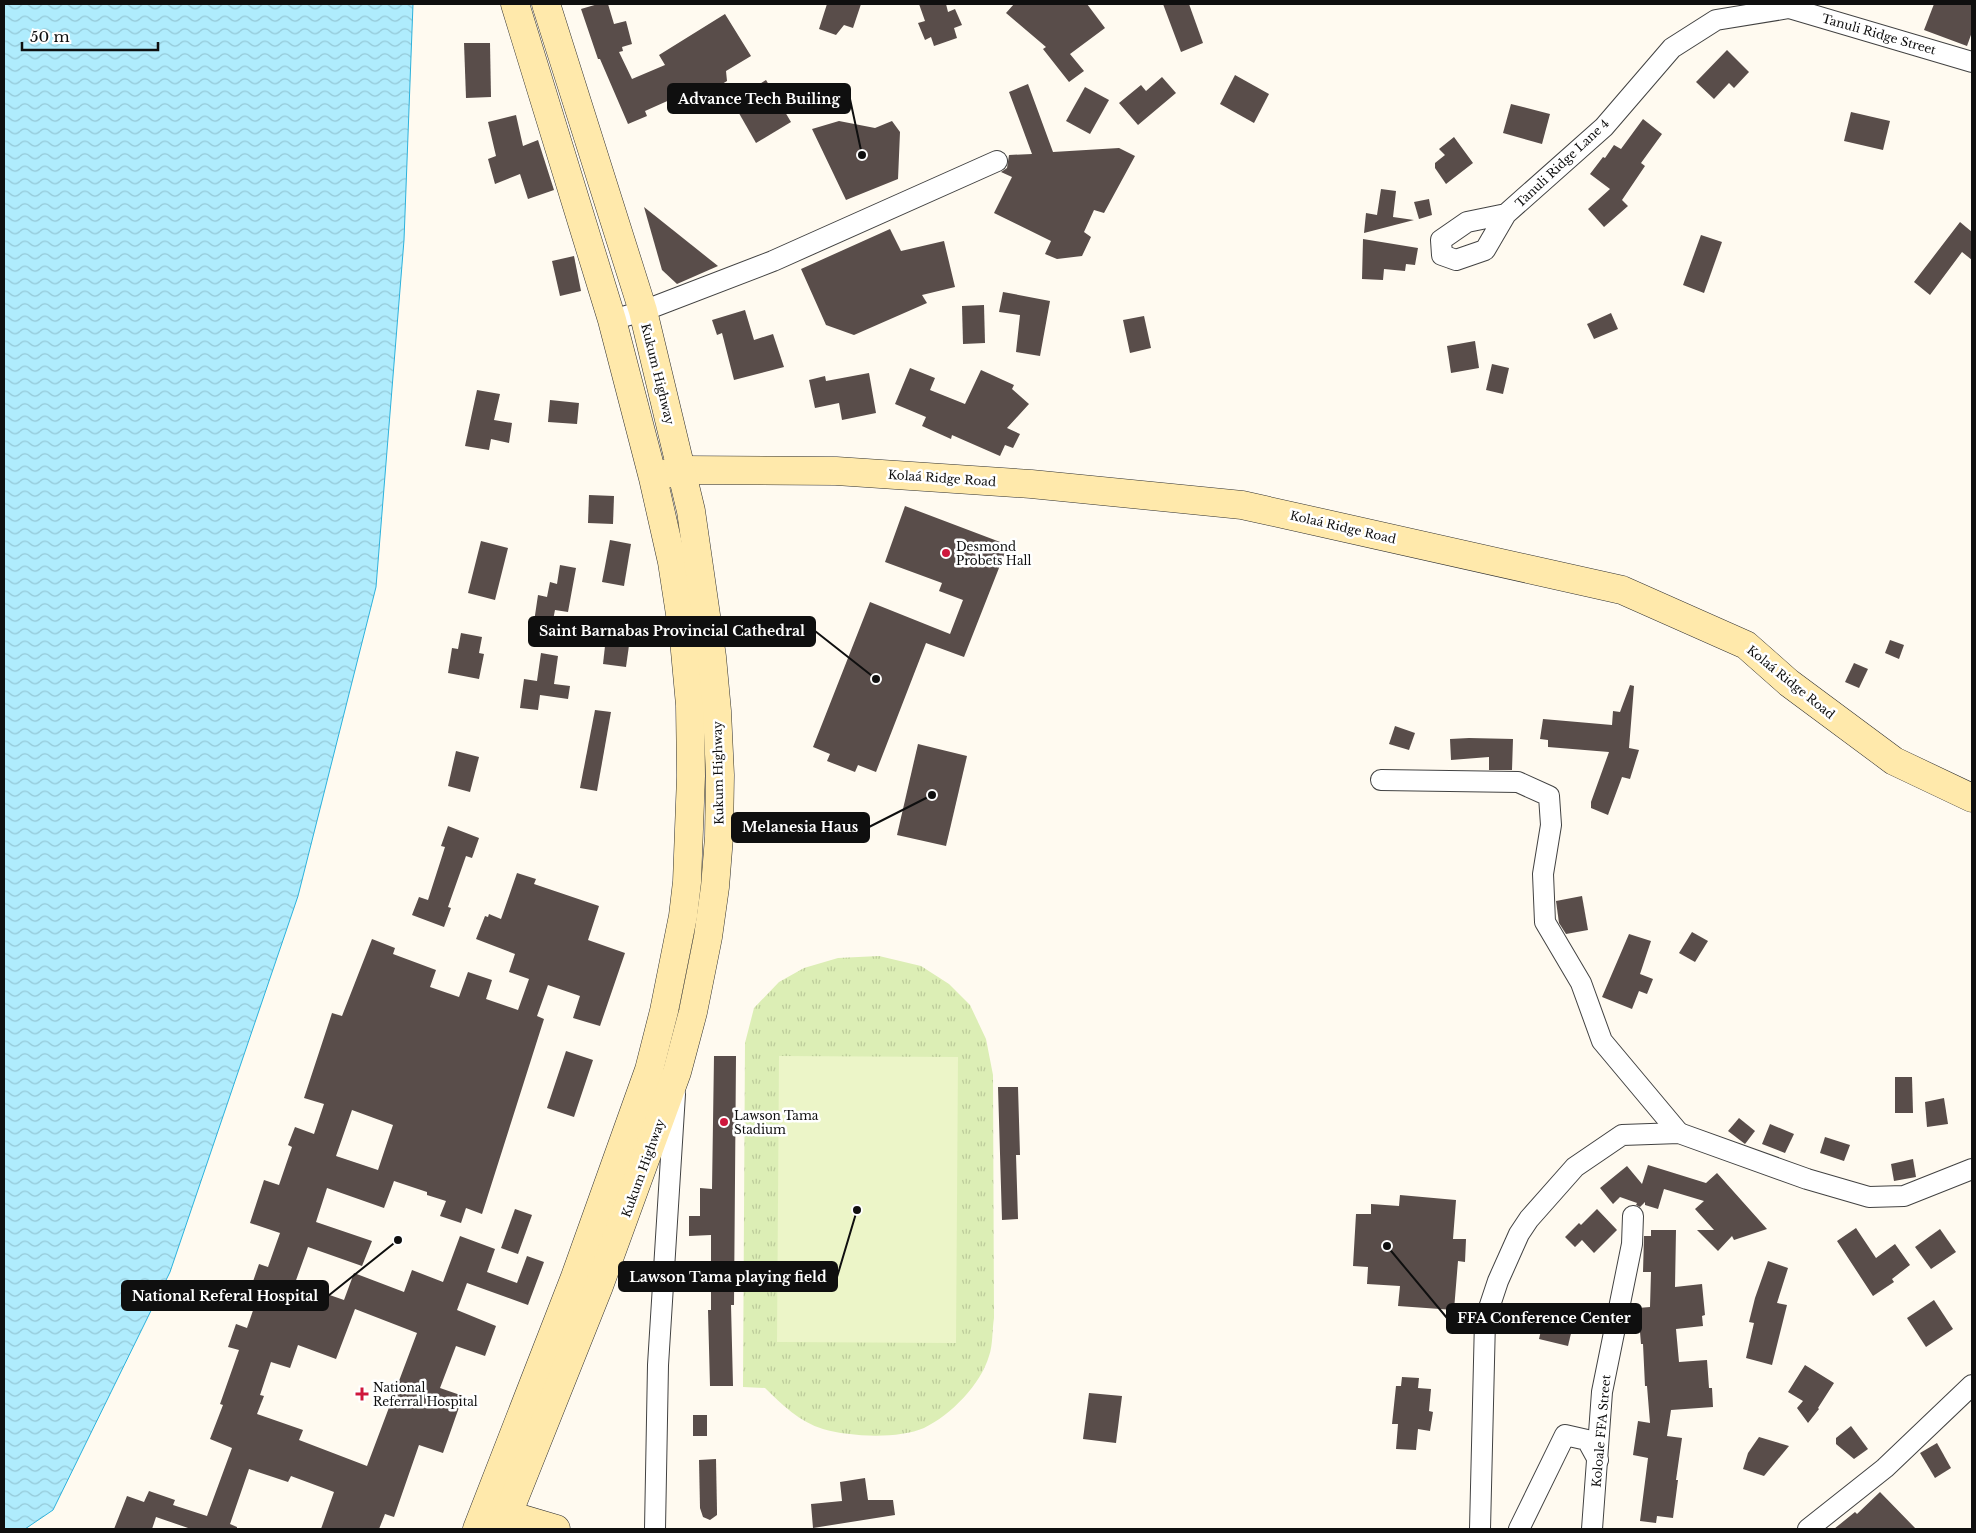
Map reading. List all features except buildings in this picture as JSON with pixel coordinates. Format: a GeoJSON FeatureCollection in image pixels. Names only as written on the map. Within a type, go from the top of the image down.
{"type":"FeatureCollection","features":[{"type":"Feature","properties":{"kind":"main road"},"geometry":{"type":"LineString","coordinates":[[515,4],[612,320],[653,478],[672,562],[684,640],[690,705],[691,776],[687,882],[683,916],[664,1011],[649,1070],[575,1277],[493,1520],[556,1529]]}},
{"type":"Feature","properties":{"kind":"main road","name":"Kukum Highway"},"geometry":{"type":"LineString","coordinates":[[493,1520],[598,1286],[677,1072],[693,1012],[708,937],[719,837],[720,775],[717,711],[712,657],[691,511],[643,312],[546,4]]}},
{"type":"Feature","properties":{"kind":"main road","name":"Kolaá Ridge Road"},"geometry":{"type":"LineString","coordinates":[[653,478],[682,470],[836,471],[1031,484],[1242,505],[1622,590],[1746,645],[1789,684],[1894,761],[1972,798]]}},
{"type":"Feature","properties":{"kind":"street","name":"Tanuli Ridge Street"},"geometry":{"type":"LineString","coordinates":[[1789,6],[1972,57]]}},
{"type":"Feature","properties":{"kind":"street","name":"Tanuli Ridge Lane 4"},"geometry":{"type":"LineString","coordinates":[[1506,214],[1604,127],[1672,48],[1716,20],[1789,6]]}},
{"type":"Feature","properties":{"kind":"street"},"geometry":{"type":"LineString","coordinates":[[612,320],[643,312],[773,261],[998,161]]}},
{"type":"Feature","properties":{"kind":"street"},"geometry":{"type":"LineString","coordinates":[[1381,780],[1518,782],[1549,796],[1551,825],[1543,874],[1545,922],[1581,983],[1602,1041],[1680,1133]]}},
{"type":"Feature","properties":{"kind":"street"},"geometry":{"type":"LineString","coordinates":[[655,1529],[658,1365],[677,1072]]}},
{"type":"Feature","properties":{"kind":"street"},"geometry":{"type":"LineString","coordinates":[[1480,1529],[1484,1320],[1498,1281],[1519,1234],[1529,1219],[1575,1167],[1622,1135],[1680,1133],[1807,1179],[1869,1197],[1904,1196],[1972,1169]]}},
{"type":"Feature","properties":{"kind":"street","name":"Koloale FFA Street"},"geometry":{"type":"LineString","coordinates":[[1592,1529],[1602,1392],[1632,1244],[1634,1216]]}},
{"type":"Feature","properties":{"kind":"street"},"geometry":{"type":"LineString","coordinates":[[1808,1529],[1885,1468],[1972,1385]]}},
{"type":"Feature","properties":{"kind":"street"},"geometry":{"type":"LineString","coordinates":[[1519,1529],[1565,1435],[1587,1440],[1598,1460]]}},
{"type":"Feature","properties":{"kind":"green space"},"geometry":{"type":"Polygon","coordinates":[[[879,956],[921,966],[949,984],[970,1005],[986,1039],[993,1075],[994,1318],[991,1347],[985,1367],[964,1398],[944,1415],[924,1428],[914,1432],[874,1436],[847,1434],[823,1429],[807,1422],[792,1412],[765,1388],[743,1387],[745,1043],[754,1008],[779,982],[804,968],[838,958],[879,956]]]}},
{"type":"Feature","properties":{"kind":"green space"},"geometry":{"type":"Polygon","coordinates":[[[779,1056],[958,1057],[956,1343],[777,1342],[779,1056]]]}},
{"type":"Feature","properties":{"kind":"water"},"geometry":{"type":"Polygon","coordinates":[[[4,4],[413,4],[404,240],[376,587],[298,896],[170,1272],[53,1510],[25,1529],[4,1529],[4,4]]]}},
{"type":"Feature","properties":{"kind":"place","name":"Advance Tech Builing"},"geometry":{"type":"Point","coordinates":[862,155]}},
{"type":"Feature","properties":{"kind":"place","name":"Desmond Probets Hall"},"geometry":{"type":"Point","coordinates":[946,553]}},
{"type":"Feature","properties":{"kind":"place","name":"Saint Barnabas Provincial Cathedral"},"geometry":{"type":"Point","coordinates":[876,679]}},
{"type":"Feature","properties":{"kind":"place","name":"Melanesia Haus"},"geometry":{"type":"Point","coordinates":[932,795]}},
{"type":"Feature","properties":{"kind":"place","name":"Lawson Tama Stadium"},"geometry":{"type":"Point","coordinates":[724,1122]}},
{"type":"Feature","properties":{"kind":"place","name":"Lawson Tama playing field"},"geometry":{"type":"Point","coordinates":[857,1210]}},
{"type":"Feature","properties":{"kind":"place","name":"National Referal Hospital"},"geometry":{"type":"Point","coordinates":[398,1240]}},
{"type":"Feature","properties":{"kind":"place","name":"FFA Conference Center"},"geometry":{"type":"Point","coordinates":[1387,1246]}},
{"type":"Feature","properties":{"kind":"place","name":"National Referral Hospital"},"geometry":{"type":"Point","coordinates":[362,1394]}}]}
